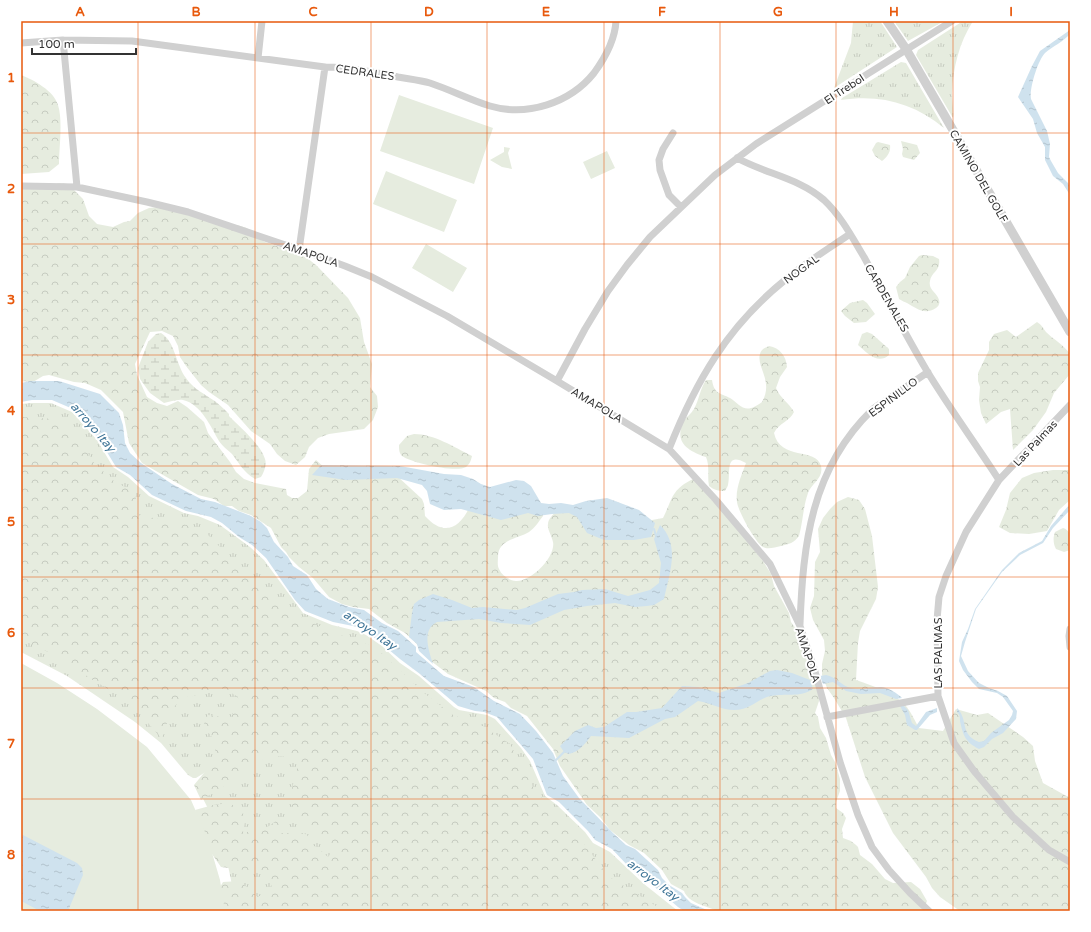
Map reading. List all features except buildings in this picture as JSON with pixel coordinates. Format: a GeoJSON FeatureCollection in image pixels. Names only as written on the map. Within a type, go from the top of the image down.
{"type":"FeatureCollection","features":[{"type":"Feature","properties":{"kind":"street"},"geometry":{"type":"LineString","coordinates":[[258,58],[262,21]]}},
{"type":"Feature","properties":{"kind":"street","name":"CEDRALES"},"geometry":{"type":"LineString","coordinates":[[21,43],[63,40],[132,41],[326,67],[352,69],[419,80],[451,90],[490,106],[511,109],[529,109],[545,106],[561,100],[585,82],[603,61],[611,43],[616,21]]}},
{"type":"Feature","properties":{"kind":"street","name":"CAMINO DEL GOLF"},"geometry":{"type":"LineString","coordinates":[[887,21],[906,49],[1070,332]]}},
{"type":"Feature","properties":{"kind":"street","name":"El Trebol"},"geometry":{"type":"LineString","coordinates":[[557,381],[585,329],[608,291],[627,265],[650,237],[715,175],[756,144],[952,21]]}},
{"type":"Feature","properties":{"kind":"street"},"geometry":{"type":"LineString","coordinates":[[63,40],[77,187]]}},
{"type":"Feature","properties":{"kind":"street"},"geometry":{"type":"LineString","coordinates":[[299,250],[326,67]]}},
{"type":"Feature","properties":{"kind":"street"},"geometry":{"type":"LineString","coordinates":[[673,133],[663,149],[659,160],[660,170],[669,195],[681,207]]}},
{"type":"Feature","properties":{"kind":"street","name":"CARDENALES"},"geometry":{"type":"LineString","coordinates":[[737,158],[763,170],[782,176],[808,189],[824,200],[838,216],[891,304],[928,372],[1000,480]]}},
{"type":"Feature","properties":{"kind":"street","name":"AMAPOLA"},"geometry":{"type":"LineString","coordinates":[[21,186],[77,187],[188,212],[345,266],[447,316],[668,449],[716,500],[770,564],[800,626],[814,668],[840,762],[856,809],[872,847],[889,870],[928,911]]}},
{"type":"Feature","properties":{"kind":"street","name":"NOGAL"},"geometry":{"type":"LineString","coordinates":[[668,449],[691,399],[710,363],[725,340],[754,307],[786,278],[850,234]]}},
{"type":"Feature","properties":{"kind":"street","name":"ESPINILLO"},"geometry":{"type":"LineString","coordinates":[[800,626],[803,565],[807,538],[821,485],[845,444],[873,409],[928,372]]}},
{"type":"Feature","properties":{"kind":"street","name":"Las Palmas"},"geometry":{"type":"LineString","coordinates":[[1000,480],[1070,405]]}},
{"type":"Feature","properties":{"kind":"street","name":"LAS PALMAS"},"geometry":{"type":"LineString","coordinates":[[1000,480],[966,532],[946,576],[939,597],[937,620],[938,696],[954,743],[974,771],[1019,822],[1049,850],[1070,862]]}},
{"type":"Feature","properties":{"kind":"street"},"geometry":{"type":"LineString","coordinates":[[1070,629],[1070,647]]}},
{"type":"Feature","properties":{"kind":"street"},"geometry":{"type":"LineString","coordinates":[[827,717],[938,696]]}},
{"type":"Feature","properties":{"kind":"green space"},"geometry":{"type":"Polygon","coordinates":[[[853,21],[880,21],[897,47],[834,88],[851,43],[853,21]]]}},
{"type":"Feature","properties":{"kind":"green space"},"geometry":{"type":"Polygon","coordinates":[[[894,21],[944,21],[908,41],[894,21]]]}},
{"type":"Feature","properties":{"kind":"green space"},"geometry":{"type":"Polygon","coordinates":[[[963,21],[973,21],[960,47],[955,65],[952,93],[953,118],[916,55],[918,50],[963,21]]]}},
{"type":"Feature","properties":{"kind":"green space"},"geometry":{"type":"Polygon","coordinates":[[[901,62],[906,63],[944,128],[921,112],[896,102],[869,98],[841,100],[901,62]]]}},
{"type":"Feature","properties":{"kind":"green space"},"geometry":{"type":"Polygon","coordinates":[[[21,75],[32,80],[48,91],[56,100],[58,105],[61,126],[59,164],[49,172],[21,174],[21,75]]]}},
{"type":"Feature","properties":{"kind":"green space"},"geometry":{"type":"Polygon","coordinates":[[[399,95],[493,128],[474,184],[380,151],[399,95]]]}},
{"type":"Feature","properties":{"kind":"green space"},"geometry":{"type":"Polygon","coordinates":[[[901,141],[917,145],[920,153],[914,160],[903,157],[901,141]]]}},
{"type":"Feature","properties":{"kind":"green space"},"geometry":{"type":"Polygon","coordinates":[[[878,142],[890,145],[890,150],[886,158],[882,161],[875,156],[872,150],[878,142]]]}},
{"type":"Feature","properties":{"kind":"green space"},"geometry":{"type":"Polygon","coordinates":[[[504,147],[510,148],[508,153],[512,169],[502,167],[490,160],[504,152],[504,147]]]}},
{"type":"Feature","properties":{"kind":"green space"},"geometry":{"type":"Polygon","coordinates":[[[607,151],[615,168],[591,179],[583,162],[607,151]]]}},
{"type":"Feature","properties":{"kind":"green space"},"geometry":{"type":"Polygon","coordinates":[[[386,171],[457,200],[444,232],[373,204],[386,171]]]}},
{"type":"Feature","properties":{"kind":"green space"},"geometry":{"type":"Polygon","coordinates":[[[59,183],[67,184],[83,199],[89,216],[97,224],[113,227],[130,221],[138,213],[149,208],[166,206],[227,228],[237,225],[247,228],[255,237],[265,242],[307,258],[316,265],[348,298],[360,318],[364,342],[372,364],[370,387],[377,396],[378,407],[373,420],[364,429],[329,434],[318,438],[309,447],[305,457],[296,465],[285,461],[277,454],[270,444],[251,431],[228,405],[201,385],[180,357],[178,346],[173,336],[162,331],[150,332],[135,364],[137,375],[147,397],[157,403],[167,406],[178,401],[187,407],[204,422],[208,433],[236,472],[244,479],[255,483],[286,489],[287,495],[292,498],[298,498],[307,491],[309,469],[316,460],[326,469],[396,475],[422,499],[425,516],[431,522],[443,528],[455,526],[465,516],[469,508],[541,510],[543,516],[533,529],[525,534],[509,540],[501,546],[499,551],[498,568],[506,577],[516,581],[522,580],[535,573],[551,555],[553,542],[548,528],[548,522],[556,511],[652,520],[663,518],[676,491],[693,479],[711,500],[716,503],[763,561],[771,574],[774,586],[789,613],[791,622],[799,633],[811,673],[816,680],[819,695],[819,701],[815,713],[818,717],[820,728],[826,738],[840,779],[840,791],[836,802],[836,808],[843,813],[846,818],[842,829],[843,838],[856,845],[860,855],[872,864],[885,879],[893,883],[911,882],[920,889],[927,901],[923,911],[717,911],[698,904],[689,898],[684,891],[671,884],[662,870],[644,853],[629,845],[610,830],[600,817],[587,805],[560,766],[553,749],[527,716],[511,708],[505,702],[494,698],[486,691],[448,674],[431,661],[405,633],[387,623],[369,609],[342,604],[329,597],[313,578],[289,557],[281,547],[271,528],[251,515],[239,511],[232,506],[224,506],[214,499],[198,495],[142,463],[129,443],[123,412],[101,390],[85,383],[74,382],[49,375],[43,376],[33,382],[21,381],[21,184],[54,185],[59,183]]]}},
{"type":"Feature","properties":{"kind":"green space"},"geometry":{"type":"Polygon","coordinates":[[[426,244],[467,268],[453,292],[412,268],[426,244]]]}},
{"type":"Feature","properties":{"kind":"green space"},"geometry":{"type":"Polygon","coordinates":[[[919,256],[933,256],[939,259],[939,266],[932,275],[930,287],[938,297],[939,303],[936,308],[928,311],[918,309],[899,299],[896,287],[905,278],[910,267],[919,256]]]}},
{"type":"Feature","properties":{"kind":"green space"},"geometry":{"type":"Polygon","coordinates":[[[863,300],[875,314],[866,322],[854,323],[841,311],[850,303],[863,300]]]}},
{"type":"Feature","properties":{"kind":"green space"},"geometry":{"type":"Polygon","coordinates":[[[1037,322],[1070,354],[1070,374],[1054,393],[1046,412],[1033,430],[1013,450],[1010,409],[1001,412],[986,424],[981,413],[978,373],[989,350],[989,342],[994,334],[1007,330],[1016,337],[1037,322]]]}},
{"type":"Feature","properties":{"kind":"green space"},"geometry":{"type":"Polygon","coordinates":[[[867,332],[872,334],[889,349],[889,355],[881,359],[873,357],[858,345],[862,334],[867,332]]]}},
{"type":"Feature","properties":{"kind":"green space"},"geometry":{"type":"Polygon","coordinates":[[[161,333],[166,337],[172,347],[180,367],[188,381],[222,407],[259,448],[266,461],[261,477],[255,479],[245,471],[232,454],[220,443],[205,417],[195,406],[183,400],[164,403],[150,393],[140,379],[138,368],[148,342],[156,334],[161,333]]]}},
{"type":"Feature","properties":{"kind":"green space"},"geometry":{"type":"Polygon","coordinates":[[[769,346],[782,353],[785,359],[787,367],[780,377],[776,388],[794,412],[790,418],[774,433],[778,442],[783,447],[790,451],[818,460],[821,466],[821,474],[808,493],[799,536],[789,544],[765,548],[760,544],[747,526],[737,502],[738,487],[746,463],[739,460],[734,460],[731,462],[728,485],[725,491],[714,489],[709,486],[708,464],[706,457],[688,449],[681,440],[680,435],[684,421],[694,409],[706,380],[712,380],[716,391],[730,398],[744,408],[754,407],[762,402],[765,394],[766,381],[759,359],[762,350],[769,346]]]}},
{"type":"Feature","properties":{"kind":"green space"},"geometry":{"type":"Polygon","coordinates":[[[51,403],[72,412],[97,440],[113,467],[128,477],[149,496],[184,513],[198,516],[220,525],[250,547],[264,560],[303,613],[332,625],[357,631],[366,635],[382,646],[400,663],[419,676],[454,707],[459,710],[487,715],[495,719],[521,748],[530,761],[545,796],[557,805],[585,832],[593,843],[610,852],[644,884],[678,911],[571,911],[312,706],[196,778],[193,778],[188,775],[161,743],[135,722],[67,676],[21,652],[21,404],[51,403]]]}},
{"type":"Feature","properties":{"kind":"green space"},"geometry":{"type":"Polygon","coordinates":[[[21,417],[55,419],[75,432],[94,463],[115,482],[135,492],[138,515],[184,524],[206,533],[250,577],[268,592],[283,609],[337,634],[374,646],[424,693],[453,715],[483,726],[510,744],[533,787],[553,811],[582,841],[608,876],[664,911],[212,911],[213,899],[223,882],[240,881],[256,896],[266,896],[272,888],[269,877],[260,872],[221,867],[207,847],[195,810],[213,805],[230,803],[246,816],[243,832],[261,830],[277,820],[280,822],[279,829],[281,833],[304,833],[308,836],[307,844],[317,847],[328,857],[332,852],[302,825],[293,811],[290,796],[297,769],[296,757],[266,756],[235,780],[201,800],[194,785],[217,757],[211,735],[202,728],[208,715],[230,718],[241,700],[225,688],[181,698],[170,713],[162,739],[129,701],[91,679],[61,658],[29,643],[21,636],[21,417]]]}},
{"type":"Feature","properties":{"kind":"green space"},"geometry":{"type":"Polygon","coordinates":[[[414,434],[429,436],[451,445],[472,456],[470,462],[466,467],[461,469],[453,469],[415,462],[407,459],[401,455],[399,445],[407,436],[414,434]]]}},
{"type":"Feature","properties":{"kind":"green space"},"geometry":{"type":"Polygon","coordinates":[[[1053,470],[1070,470],[1070,500],[1059,510],[1047,531],[1029,534],[1010,533],[999,527],[1006,510],[1010,493],[1022,478],[1034,473],[1053,470]]]}},
{"type":"Feature","properties":{"kind":"green space"},"geometry":{"type":"Polygon","coordinates":[[[848,497],[859,500],[865,509],[872,536],[878,587],[876,599],[860,631],[856,680],[883,690],[896,697],[910,711],[919,728],[943,731],[956,709],[977,715],[988,713],[1023,737],[1033,746],[1035,761],[1043,783],[1070,798],[1070,911],[960,911],[940,897],[932,888],[926,877],[893,833],[865,777],[846,718],[827,688],[822,675],[822,664],[825,651],[824,640],[813,620],[810,608],[814,596],[815,562],[820,552],[818,529],[823,518],[830,509],[837,502],[848,497]]]}},
{"type":"Feature","properties":{"kind":"green space"},"geometry":{"type":"Polygon","coordinates":[[[1063,528],[1070,534],[1070,550],[1064,552],[1056,549],[1054,545],[1055,532],[1063,528]]]}},
{"type":"Feature","properties":{"kind":"green space"},"geometry":{"type":"Polygon","coordinates":[[[21,663],[57,683],[97,709],[147,747],[191,800],[208,839],[220,880],[225,911],[21,911],[21,663]]]}},
{"type":"Feature","properties":{"kind":"green space"},"geometry":{"type":"Polygon","coordinates":[[[306,719],[353,867],[236,911],[222,844],[211,814],[199,791],[306,719]]]}},
{"type":"Feature","properties":{"kind":"water"},"geometry":{"type":"Polygon","coordinates":[[[1070,30],[1070,34],[1067,37],[1045,53],[1042,57],[1031,89],[1031,99],[1047,131],[1050,144],[1049,157],[1058,173],[1070,185],[1070,195],[1063,184],[1053,176],[1045,160],[1045,147],[1037,133],[1033,119],[1018,97],[1040,51],[1070,30]]]}},
{"type":"Feature","properties":{"kind":"water","name":"arroyo Itay"},"geometry":{"type":"Polygon","coordinates":[[[30,381],[59,381],[100,394],[119,413],[123,425],[125,443],[130,453],[141,463],[172,484],[201,499],[215,502],[251,516],[261,522],[267,528],[274,542],[288,557],[293,566],[307,575],[316,589],[328,599],[349,607],[364,610],[382,623],[398,631],[416,647],[416,652],[444,676],[474,687],[494,701],[520,714],[536,731],[553,753],[563,776],[579,798],[626,845],[635,849],[658,870],[662,878],[669,885],[682,893],[691,903],[709,911],[684,911],[650,883],[646,882],[612,849],[595,840],[559,802],[547,795],[533,759],[497,717],[484,712],[458,706],[370,634],[358,627],[333,622],[305,611],[295,600],[266,558],[252,545],[239,537],[222,523],[211,517],[186,511],[152,495],[130,475],[116,467],[99,439],[73,409],[52,400],[32,400],[21,402],[21,383],[30,381]]]}},
{"type":"Feature","properties":{"kind":"water"},"geometry":{"type":"Polygon","coordinates":[[[321,465],[400,466],[444,474],[461,475],[490,487],[516,480],[524,481],[531,486],[541,503],[561,503],[573,505],[586,501],[607,498],[639,510],[655,523],[651,537],[634,540],[604,540],[587,533],[577,517],[569,513],[538,516],[528,513],[501,520],[461,509],[444,510],[430,504],[427,491],[422,485],[397,478],[346,480],[312,475],[321,465]]]}},
{"type":"Feature","properties":{"kind":"water"},"geometry":{"type":"Polygon","coordinates":[[[1070,504],[1070,510],[1053,528],[1043,543],[1020,555],[1002,572],[976,609],[961,656],[968,671],[979,683],[1007,696],[1017,711],[1016,719],[1003,733],[979,749],[965,738],[957,708],[963,717],[966,731],[973,739],[979,742],[984,741],[991,733],[1009,720],[1013,711],[1003,697],[997,693],[979,689],[963,670],[959,661],[962,642],[975,609],[1002,570],[1019,553],[1042,541],[1051,526],[1070,504]]]}},
{"type":"Feature","properties":{"kind":"water"},"geometry":{"type":"Polygon","coordinates":[[[660,525],[670,542],[672,560],[664,599],[654,605],[635,607],[615,603],[587,606],[564,610],[530,625],[501,623],[479,619],[437,622],[429,630],[428,635],[428,647],[433,664],[419,651],[417,644],[409,637],[414,604],[419,600],[433,594],[472,608],[483,607],[517,610],[558,594],[582,590],[605,589],[628,596],[650,590],[659,583],[661,563],[654,539],[660,525]]]}},
{"type":"Feature","properties":{"kind":"water"},"geometry":{"type":"Polygon","coordinates":[[[777,670],[792,673],[810,680],[813,689],[808,692],[798,694],[766,697],[740,710],[725,709],[698,701],[675,717],[665,719],[629,738],[591,736],[584,745],[573,753],[569,754],[564,752],[560,746],[575,731],[588,725],[596,728],[604,727],[627,712],[662,708],[682,686],[698,687],[719,693],[748,683],[770,671],[777,670]]]}},
{"type":"Feature","properties":{"kind":"water"},"geometry":{"type":"Polygon","coordinates":[[[826,675],[851,688],[862,689],[882,687],[891,690],[902,698],[896,699],[880,693],[861,694],[846,691],[833,682],[823,684],[820,676],[826,675]]]}},
{"type":"Feature","properties":{"kind":"water"},"geometry":{"type":"Polygon","coordinates":[[[902,704],[908,710],[912,723],[916,726],[926,712],[937,708],[937,712],[930,715],[917,730],[915,730],[907,725],[905,715],[900,706],[902,704]]]}},
{"type":"Feature","properties":{"kind":"water"},"geometry":{"type":"Polygon","coordinates":[[[21,834],[77,863],[82,868],[83,875],[68,911],[40,911],[21,901],[21,834]]]}},
{"type":"Feature","properties":{"kind":"waterway"},"geometry":{"type":"LineString","coordinates":[[654,529],[656,536]]}},
{"type":"Feature","properties":{"kind":"waterway"},"geometry":{"type":"LineString","coordinates":[[555,761],[565,751]]}}]}
